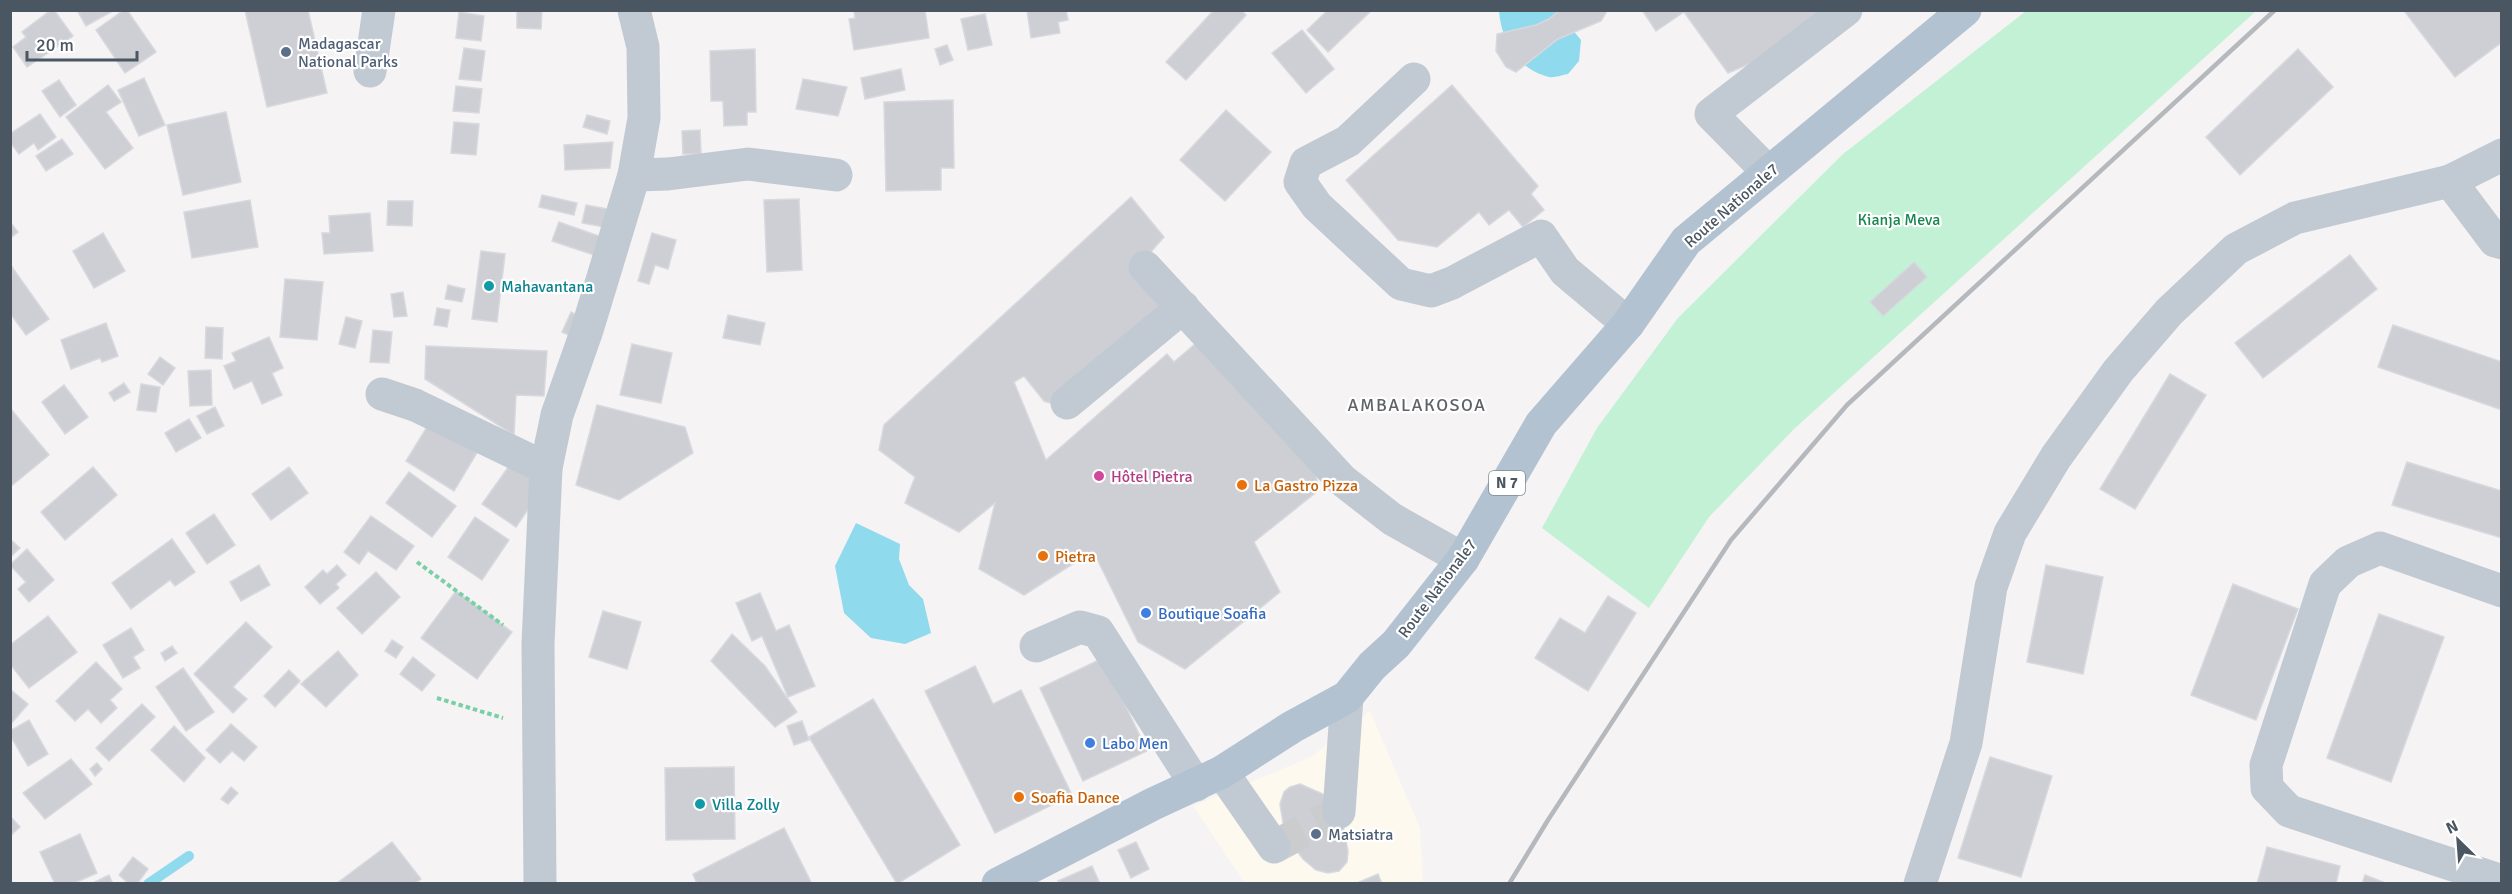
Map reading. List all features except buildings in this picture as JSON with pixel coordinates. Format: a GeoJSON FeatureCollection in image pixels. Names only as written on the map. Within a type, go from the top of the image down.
{"type":"FeatureCollection","features":[{"type":"Feature","properties":{"kind":"main road","name":"Route Nationale7"},"geometry":{"type":"LineString","coordinates":[[998,884],[1209,779],[1347,697],[1372,666],[1396,644],[1463,559],[1541,424],[1628,324],[1686,241],[1965,10]]}},
{"type":"Feature","properties":{"kind":"street"},"geometry":{"type":"LineString","coordinates":[[370,71],[380,10]]}},
{"type":"Feature","properties":{"kind":"street"},"geometry":{"type":"LineString","coordinates":[[540,884],[538,644],[546,468],[557,415],[587,330],[634,175],[644,118],[643,47],[634,10]]}},
{"type":"Feature","properties":{"kind":"street"},"geometry":{"type":"LineString","coordinates":[[1768,172],[1711,114],[1846,10]]}},
{"type":"Feature","properties":{"kind":"street"},"geometry":{"type":"LineString","coordinates":[[1414,79],[1348,141],[1306,163],[1300,182],[1317,206],[1401,284],[1431,291],[1452,283],[1541,236],[1565,270],[1628,324]]}},
{"type":"Feature","properties":{"kind":"street"},"geometry":{"type":"LineString","coordinates":[[1920,884],[1966,743],[1991,587],[2010,533],[2056,457],[2118,371],[2169,312],[2236,249],[2295,218],[2450,181],[2502,154]]}},
{"type":"Feature","properties":{"kind":"street"},"geometry":{"type":"LineString","coordinates":[[634,175],[668,174],[748,164],[836,175]]}},
{"type":"Feature","properties":{"kind":"street"},"geometry":{"type":"LineString","coordinates":[[2450,181],[2495,241],[2502,243]]}},
{"type":"Feature","properties":{"kind":"street"},"geometry":{"type":"LineString","coordinates":[[1145,267],[1342,480],[1392,519],[1463,559]]}},
{"type":"Feature","properties":{"kind":"street"},"geometry":{"type":"LineString","coordinates":[[1067,403],[1183,308]]}},
{"type":"Feature","properties":{"kind":"street"},"geometry":{"type":"LineString","coordinates":[[382,394],[415,405],[546,468]]}},
{"type":"Feature","properties":{"kind":"street"},"geometry":{"type":"LineString","coordinates":[[2502,591],[2380,548],[2348,562],[2325,584],[2266,765],[2267,788],[2289,812],[2502,881]]}},
{"type":"Feature","properties":{"kind":"street"},"geometry":{"type":"LineString","coordinates":[[1036,646],[1080,627],[1098,632],[1209,779],[1274,847]]}},
{"type":"Feature","properties":{"kind":"street"},"geometry":{"type":"LineString","coordinates":[[1340,812],[1347,697]]}},
{"type":"Feature","properties":{"kind":"path"},"geometry":{"type":"LineString","coordinates":[[417,562],[523,639],[538,644]]}},
{"type":"Feature","properties":{"kind":"path"},"geometry":{"type":"LineString","coordinates":[[437,698],[539,737]]}},
{"type":"Feature","properties":{"kind":"shaded area"},"geometry":{"type":"Polygon","coordinates":[[[1370,711],[1420,828],[1423,883],[1245,883],[1193,806],[1311,757],[1370,711]]]}},
{"type":"Feature","properties":{"kind":"green space","name":"Kianja Meva"},"geometry":{"type":"Polygon","coordinates":[[[2026,11],[2256,11],[1794,429],[1709,517],[1649,608],[1542,528],[1597,428],[1678,318],[1843,154],[2026,11]]]}},
{"type":"Feature","properties":{"kind":"water"},"geometry":{"type":"Polygon","coordinates":[[[1499,11],[1557,11],[1581,40],[1579,61],[1568,74],[1554,77],[1528,68],[1520,61],[1508,43],[1503,33],[1499,11]]]}},
{"type":"Feature","properties":{"kind":"water"},"geometry":{"type":"Polygon","coordinates":[[[856,523],[900,544],[899,559],[909,585],[923,599],[931,633],[905,644],[871,638],[844,613],[835,566],[856,523]]]}},
{"type":"Feature","properties":{"kind":"waterway"},"geometry":{"type":"LineString","coordinates":[[148,884],[189,856]]}},
{"type":"Feature","properties":{"kind":"tunnel"},"geometry":{"type":"LineString","coordinates":[[1274,847],[1339,812]]}},
{"type":"Feature","properties":{"kind":"railway"},"geometry":{"type":"LineString","coordinates":[[1509,884],[1548,820],[1731,540],[1847,405],[2275,10]]}},
{"type":"Feature","properties":{"kind":"place","name":"Madagascar National Parks"},"geometry":{"type":"Point","coordinates":[286,52]}},
{"type":"Feature","properties":{"kind":"place","name":"Mahavantana"},"geometry":{"type":"Point","coordinates":[489,286]}},
{"type":"Feature","properties":{"kind":"place","name":"Hôtel Pietra"},"geometry":{"type":"Point","coordinates":[1099,476]}},
{"type":"Feature","properties":{"kind":"place","name":"La Gastro Pizza"},"geometry":{"type":"Point","coordinates":[1242,485]}},
{"type":"Feature","properties":{"kind":"place","name":"Pietra"},"geometry":{"type":"Point","coordinates":[1043,556]}},
{"type":"Feature","properties":{"kind":"place","name":"Boutique Soafia"},"geometry":{"type":"Point","coordinates":[1146,613]}},
{"type":"Feature","properties":{"kind":"place","name":"Labo Men"},"geometry":{"type":"Point","coordinates":[1090,743]}},
{"type":"Feature","properties":{"kind":"place","name":"Soafia Dance"},"geometry":{"type":"Point","coordinates":[1019,797]}},
{"type":"Feature","properties":{"kind":"place","name":"Villa Zolly"},"geometry":{"type":"Point","coordinates":[700,804]}},
{"type":"Feature","properties":{"kind":"place","name":"Matsiatra"},"geometry":{"type":"Point","coordinates":[1316,834]}},
{"type":"Feature","properties":{"kind":"district","name":"AMBALAKOSOA"},"geometry":{"type":"Point","coordinates":[1417,405]}}]}
